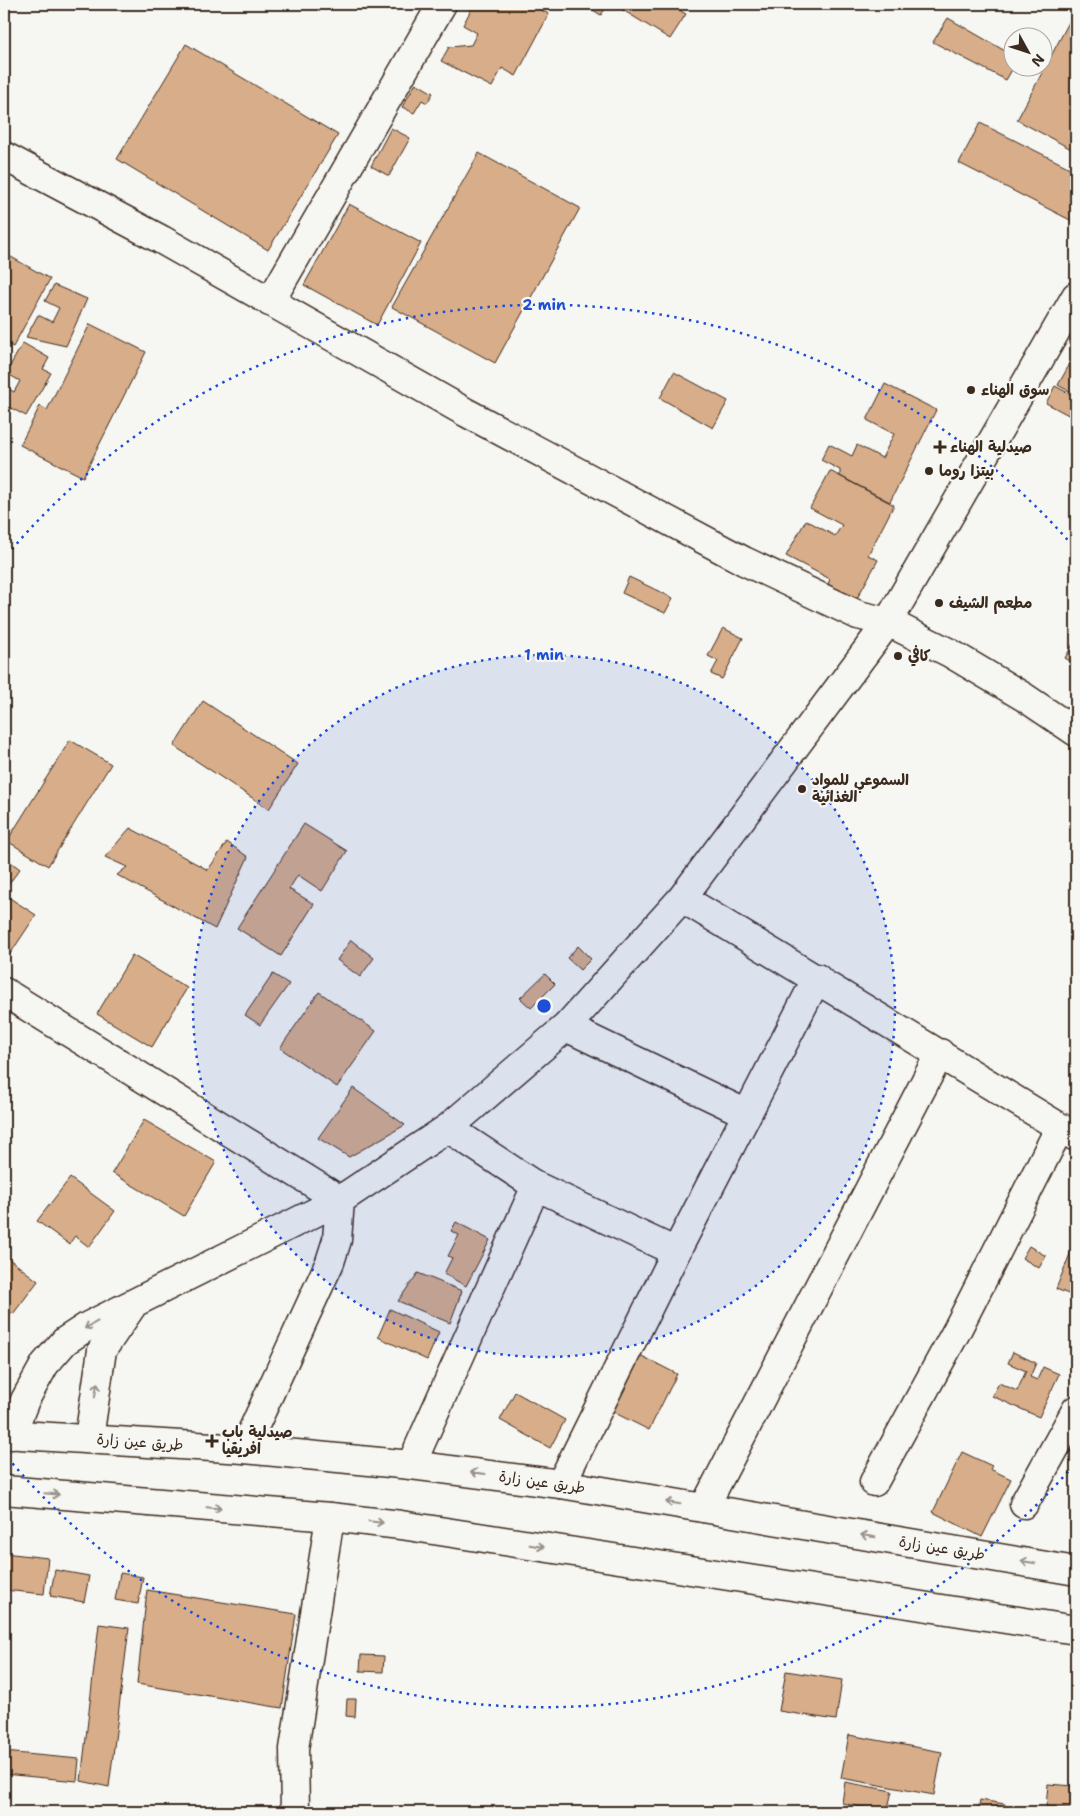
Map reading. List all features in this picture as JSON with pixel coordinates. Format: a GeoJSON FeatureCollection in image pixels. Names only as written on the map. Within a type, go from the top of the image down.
{"type":"FeatureCollection","features":[{"type":"Feature","properties":{"kind":"street"},"geometry":{"type":"LineString","coordinates":[[270,302],[442,4]]}},
{"type":"Feature","properties":{"kind":"street"},"geometry":{"type":"LineString","coordinates":[[6,158],[162,240],[467,413],[744,561],[858,615],[888,622],[950,653],[1024,697],[1076,732]]}},
{"type":"Feature","properties":{"kind":"street"},"geometry":{"type":"LineString","coordinates":[[7,1434],[45,1364],[65,1341],[88,1326],[134,1302],[340,1200],[448,1128],[566,1027],[682,898],[888,622],[1076,296]]}},
{"type":"Feature","properties":{"kind":"street"},"geometry":{"type":"LineString","coordinates":[[682,898],[817,978],[1068,1132],[874,1482]]}},
{"type":"Feature","properties":{"kind":"street"},"geometry":{"type":"LineString","coordinates":[[561,1484],[676,1252],[817,978]]}},
{"type":"Feature","properties":{"kind":"street"},"geometry":{"type":"LineString","coordinates":[[4,992],[340,1200]]}},
{"type":"Feature","properties":{"kind":"street"},"geometry":{"type":"LineString","coordinates":[[566,1027],[747,1114]]}},
{"type":"Feature","properties":{"kind":"street"},"geometry":{"type":"LineString","coordinates":[[704,1508],[940,1053]]}},
{"type":"Feature","properties":{"kind":"street"},"geometry":{"type":"LineString","coordinates":[[448,1128],[536,1186],[676,1252]]}},
{"type":"Feature","properties":{"kind":"street"},"geometry":{"type":"LineString","coordinates":[[411,1465],[536,1186]]}},
{"type":"Feature","properties":{"kind":"street"},"geometry":{"type":"LineString","coordinates":[[244,1449],[330,1262],[336,1240],[340,1200]]}},
{"type":"Feature","properties":{"kind":"street"},"geometry":{"type":"LineString","coordinates":[[89,1438],[102,1350],[134,1302]]}},
{"type":"Feature","properties":{"kind":"street"},"geometry":{"type":"LineString","coordinates":[[1024,1504],[1076,1410]]}},
{"type":"Feature","properties":{"kind":"street","name":"طريق عين زارة"},"geometry":{"type":"LineString","coordinates":[[7,1434],[244,1449],[411,1465],[561,1484],[1076,1571]]}},
{"type":"Feature","properties":{"kind":"street"},"geometry":{"type":"LineString","coordinates":[[4,1490],[330,1517],[401,1525],[1076,1630]]}},
{"type":"Feature","properties":{"kind":"street"},"geometry":{"type":"LineString","coordinates":[[295,1812],[294,1749],[330,1517]]}},
{"type":"Feature","properties":{"kind":"building"},"geometry":{"type":"Polygon","coordinates":[[[474,4],[529,4],[549,14],[516,76],[502,68],[492,87],[441,61],[449,47],[471,45],[477,33],[463,25],[474,4]]]}},
{"type":"Feature","properties":{"kind":"building"},"geometry":{"type":"Polygon","coordinates":[[[583,4],[608,4],[601,15],[583,4]]]}},
{"type":"Feature","properties":{"kind":"building"},"geometry":{"type":"Polygon","coordinates":[[[613,4],[669,4],[686,14],[670,39],[613,4]]]}},
{"type":"Feature","properties":{"kind":"building"},"geometry":{"type":"Polygon","coordinates":[[[1076,9],[1076,143],[1073,150],[1017,120],[1039,78],[1052,78],[1052,54],[1076,9]]]}},
{"type":"Feature","properties":{"kind":"building"},"geometry":{"type":"Polygon","coordinates":[[[948,18],[1002,49],[1002,78],[933,42],[948,18]]]}},
{"type":"Feature","properties":{"kind":"building"},"geometry":{"type":"Polygon","coordinates":[[[186,44],[338,135],[268,250],[117,159],[186,44]]]}},
{"type":"Feature","properties":{"kind":"building"},"geometry":{"type":"Polygon","coordinates":[[[416,83],[433,93],[427,103],[422,100],[414,113],[402,107],[416,83]]]}},
{"type":"Feature","properties":{"kind":"building"},"geometry":{"type":"Polygon","coordinates":[[[980,123],[1076,171],[1076,223],[959,163],[980,123]]]}},
{"type":"Feature","properties":{"kind":"building"},"geometry":{"type":"Polygon","coordinates":[[[391,128],[410,138],[389,176],[371,166],[391,128]]]}},
{"type":"Feature","properties":{"kind":"building"},"geometry":{"type":"Polygon","coordinates":[[[479,153],[580,208],[495,363],[392,307],[479,153]]]}},
{"type":"Feature","properties":{"kind":"building"},"geometry":{"type":"Polygon","coordinates":[[[349,204],[421,243],[377,325],[304,285],[349,204]]]}},
{"type":"Feature","properties":{"kind":"building"},"geometry":{"type":"Polygon","coordinates":[[[4,253],[50,279],[13,347],[4,342],[4,253]]]}},
{"type":"Feature","properties":{"kind":"building"},"geometry":{"type":"Polygon","coordinates":[[[54,285],[87,299],[66,346],[26,337],[38,315],[52,322],[59,308],[45,301],[54,285]]]}},
{"type":"Feature","properties":{"kind":"building"},"geometry":{"type":"Polygon","coordinates":[[[90,324],[146,352],[83,477],[20,445],[40,406],[47,410],[90,324]]]}},
{"type":"Feature","properties":{"kind":"building"},"geometry":{"type":"Polygon","coordinates":[[[23,343],[49,358],[43,369],[51,373],[26,416],[11,408],[7,415],[4,413],[4,386],[14,392],[20,381],[6,373],[23,343]]]}},
{"type":"Feature","properties":{"kind":"building"},"geometry":{"type":"Polygon","coordinates":[[[1076,353],[1076,395],[1058,385],[1076,353]]]}},
{"type":"Feature","properties":{"kind":"building"},"geometry":{"type":"Polygon","coordinates":[[[674,372],[728,401],[713,428],[660,398],[674,372]]]}},
{"type":"Feature","properties":{"kind":"building"},"geometry":{"type":"Polygon","coordinates":[[[885,384],[936,410],[890,502],[840,476],[840,470],[821,460],[829,444],[852,456],[857,445],[882,458],[894,434],[867,420],[885,384]]]}},
{"type":"Feature","properties":{"kind":"building"},"geometry":{"type":"Polygon","coordinates":[[[1055,386],[1076,397],[1076,419],[1046,403],[1055,386]]]}},
{"type":"Feature","properties":{"kind":"building"},"geometry":{"type":"Polygon","coordinates":[[[830,471],[894,505],[868,555],[878,560],[855,602],[827,587],[830,579],[786,556],[806,520],[835,536],[842,525],[810,508],[830,471]]]}},
{"type":"Feature","properties":{"kind":"building"},"geometry":{"type":"Polygon","coordinates":[[[629,577],[673,598],[665,613],[622,593],[629,577]]]}},
{"type":"Feature","properties":{"kind":"building"},"geometry":{"type":"Polygon","coordinates":[[[723,628],[743,638],[722,679],[711,674],[718,661],[708,656],[723,628]]]}},
{"type":"Feature","properties":{"kind":"building"},"geometry":{"type":"Polygon","coordinates":[[[1076,639],[1076,665],[1065,658],[1076,639]]]}},
{"type":"Feature","properties":{"kind":"building"},"geometry":{"type":"Polygon","coordinates":[[[203,701],[298,764],[269,809],[174,746],[203,701]]]}},
{"type":"Feature","properties":{"kind":"building"},"geometry":{"type":"Polygon","coordinates":[[[70,740],[111,764],[48,866],[7,841],[70,740]]]}},
{"type":"Feature","properties":{"kind":"building"},"geometry":{"type":"Polygon","coordinates":[[[304,824],[347,851],[322,891],[298,875],[289,889],[314,904],[281,956],[237,928],[304,824]]]}},
{"type":"Feature","properties":{"kind":"building"},"geometry":{"type":"Polygon","coordinates":[[[130,828],[208,870],[227,842],[248,857],[215,929],[117,875],[127,867],[105,857],[130,828]]]}},
{"type":"Feature","properties":{"kind":"building"},"geometry":{"type":"Polygon","coordinates":[[[4,857],[20,869],[4,890],[4,857]]]}},
{"type":"Feature","properties":{"kind":"building"},"geometry":{"type":"Polygon","coordinates":[[[4,896],[36,915],[4,963],[4,896]]]}},
{"type":"Feature","properties":{"kind":"building"},"geometry":{"type":"Polygon","coordinates":[[[351,940],[374,958],[360,977],[337,960],[351,940]]]}},
{"type":"Feature","properties":{"kind":"building"},"geometry":{"type":"Polygon","coordinates":[[[578,946],[591,959],[580,970],[567,958],[578,946]]]}},
{"type":"Feature","properties":{"kind":"building"},"geometry":{"type":"Polygon","coordinates":[[[132,955],[187,988],[152,1047],[97,1014],[132,955]]]}},
{"type":"Feature","properties":{"kind":"building"},"geometry":{"type":"Polygon","coordinates":[[[273,974],[289,984],[260,1025],[245,1015],[273,974]]]}},
{"type":"Feature","properties":{"kind":"building"},"geometry":{"type":"Polygon","coordinates":[[[545,974],[555,984],[531,1008],[520,998],[545,974]]]}},
{"type":"Feature","properties":{"kind":"building"},"geometry":{"type":"Polygon","coordinates":[[[319,992],[376,1031],[337,1087],[280,1048],[319,992]]]}},
{"type":"Feature","properties":{"kind":"building"},"geometry":{"type":"Polygon","coordinates":[[[353,1088],[405,1125],[349,1157],[318,1138],[353,1088]]]}},
{"type":"Feature","properties":{"kind":"building"},"geometry":{"type":"Polygon","coordinates":[[[144,1120],[216,1162],[184,1216],[112,1173],[144,1120]]]}},
{"type":"Feature","properties":{"kind":"building"},"geometry":{"type":"Polygon","coordinates":[[[70,1178],[115,1211],[89,1247],[75,1236],[69,1244],[37,1221],[70,1178]]]}},
{"type":"Feature","properties":{"kind":"building"},"geometry":{"type":"Polygon","coordinates":[[[456,1222],[490,1240],[466,1286],[444,1274],[452,1258],[448,1256],[459,1235],[451,1231],[456,1222]]]}},
{"type":"Feature","properties":{"kind":"building"},"geometry":{"type":"Polygon","coordinates":[[[1029,1246],[1046,1256],[1039,1268],[1022,1258],[1029,1246]]]}},
{"type":"Feature","properties":{"kind":"building"},"geometry":{"type":"Polygon","coordinates":[[[1072,1249],[1076,1250],[1076,1297],[1056,1289],[1072,1249]]]}},
{"type":"Feature","properties":{"kind":"building"},"geometry":{"type":"Polygon","coordinates":[[[4,1255],[38,1281],[13,1314],[4,1307],[4,1255]]]}},
{"type":"Feature","properties":{"kind":"building"},"geometry":{"type":"Polygon","coordinates":[[[418,1273],[462,1291],[450,1323],[398,1301],[418,1273]]]}},
{"type":"Feature","properties":{"kind":"building"},"geometry":{"type":"Polygon","coordinates":[[[390,1309],[439,1332],[427,1360],[378,1337],[390,1309]]]}},
{"type":"Feature","properties":{"kind":"building"},"geometry":{"type":"Polygon","coordinates":[[[632,1351],[677,1374],[649,1430],[603,1407],[632,1351]]]}},
{"type":"Feature","properties":{"kind":"building"},"geometry":{"type":"Polygon","coordinates":[[[1013,1352],[1036,1363],[1030,1377],[1037,1380],[1043,1367],[1059,1374],[1039,1417],[992,1396],[999,1383],[1017,1391],[1026,1371],[1008,1363],[1013,1352]]]}},
{"type":"Feature","properties":{"kind":"building"},"geometry":{"type":"Polygon","coordinates":[[[515,1392],[565,1420],[550,1448],[500,1420],[515,1392]]]}},
{"type":"Feature","properties":{"kind":"building"},"geometry":{"type":"Polygon","coordinates":[[[962,1452],[992,1466],[990,1469],[1011,1479],[982,1537],[933,1512],[962,1452]]]}},
{"type":"Feature","properties":{"kind":"building"},"geometry":{"type":"Polygon","coordinates":[[[4,1553],[48,1558],[44,1594],[4,1590],[4,1553]]]}},
{"type":"Feature","properties":{"kind":"building"},"geometry":{"type":"Polygon","coordinates":[[[55,1570],[89,1576],[84,1602],[50,1596],[55,1570]]]}},
{"type":"Feature","properties":{"kind":"building"},"geometry":{"type":"Polygon","coordinates":[[[120,1573],[143,1577],[138,1604],[115,1600],[120,1573]]]}},
{"type":"Feature","properties":{"kind":"building"},"geometry":{"type":"Polygon","coordinates":[[[147,1590],[296,1614],[282,1708],[137,1684],[147,1590]]]}},
{"type":"Feature","properties":{"kind":"building"},"geometry":{"type":"Polygon","coordinates":[[[99,1624],[129,1628],[109,1787],[81,1781],[99,1624]]]}},
{"type":"Feature","properties":{"kind":"building"},"geometry":{"type":"Polygon","coordinates":[[[361,1655],[384,1656],[383,1672],[360,1671],[361,1655]]]}},
{"type":"Feature","properties":{"kind":"building"},"geometry":{"type":"Polygon","coordinates":[[[786,1671],[842,1680],[836,1720],[779,1711],[786,1671]]]}},
{"type":"Feature","properties":{"kind":"building"},"geometry":{"type":"Polygon","coordinates":[[[347,1699],[356,1699],[355,1717],[346,1716],[347,1699]]]}},
{"type":"Feature","properties":{"kind":"building"},"geometry":{"type":"Polygon","coordinates":[[[849,1735],[942,1752],[934,1795],[841,1778],[849,1735]]]}},
{"type":"Feature","properties":{"kind":"building"},"geometry":{"type":"Polygon","coordinates":[[[4,1752],[79,1759],[77,1781],[4,1774],[4,1752]]]}},
{"type":"Feature","properties":{"kind":"building"},"geometry":{"type":"Polygon","coordinates":[[[845,1782],[892,1791],[887,1812],[842,1803],[845,1782]]]}},
{"type":"Feature","properties":{"kind":"building"},"geometry":{"type":"Polygon","coordinates":[[[1048,1784],[1074,1786],[1073,1809],[1046,1807],[1048,1784]]]}},
{"type":"Feature","properties":{"kind":"building"},"geometry":{"type":"Polygon","coordinates":[[[980,1800],[1005,1804],[1004,1812],[978,1812],[980,1800]]]}},
{"type":"Feature","properties":{"kind":"place","name":"سوق الهناء"},"geometry":{"type":"Point","coordinates":[971,390]}},
{"type":"Feature","properties":{"kind":"place","name":"صيدلية الهناء"},"geometry":{"type":"Point","coordinates":[940,447]}},
{"type":"Feature","properties":{"kind":"place","name":"بيتزا روما"},"geometry":{"type":"Point","coordinates":[929,471]}},
{"type":"Feature","properties":{"kind":"place","name":"مطعم الشيف"},"geometry":{"type":"Point","coordinates":[939,603]}},
{"type":"Feature","properties":{"kind":"place","name":"كافي"},"geometry":{"type":"Point","coordinates":[898,656]}},
{"type":"Feature","properties":{"kind":"place","name":"السموعي للمواد الغذائية"},"geometry":{"type":"Point","coordinates":[802,789]}},
{"type":"Feature","properties":{"kind":"place","name":"صيدلية باب افريقيا"},"geometry":{"type":"Point","coordinates":[212,1441]}}]}
